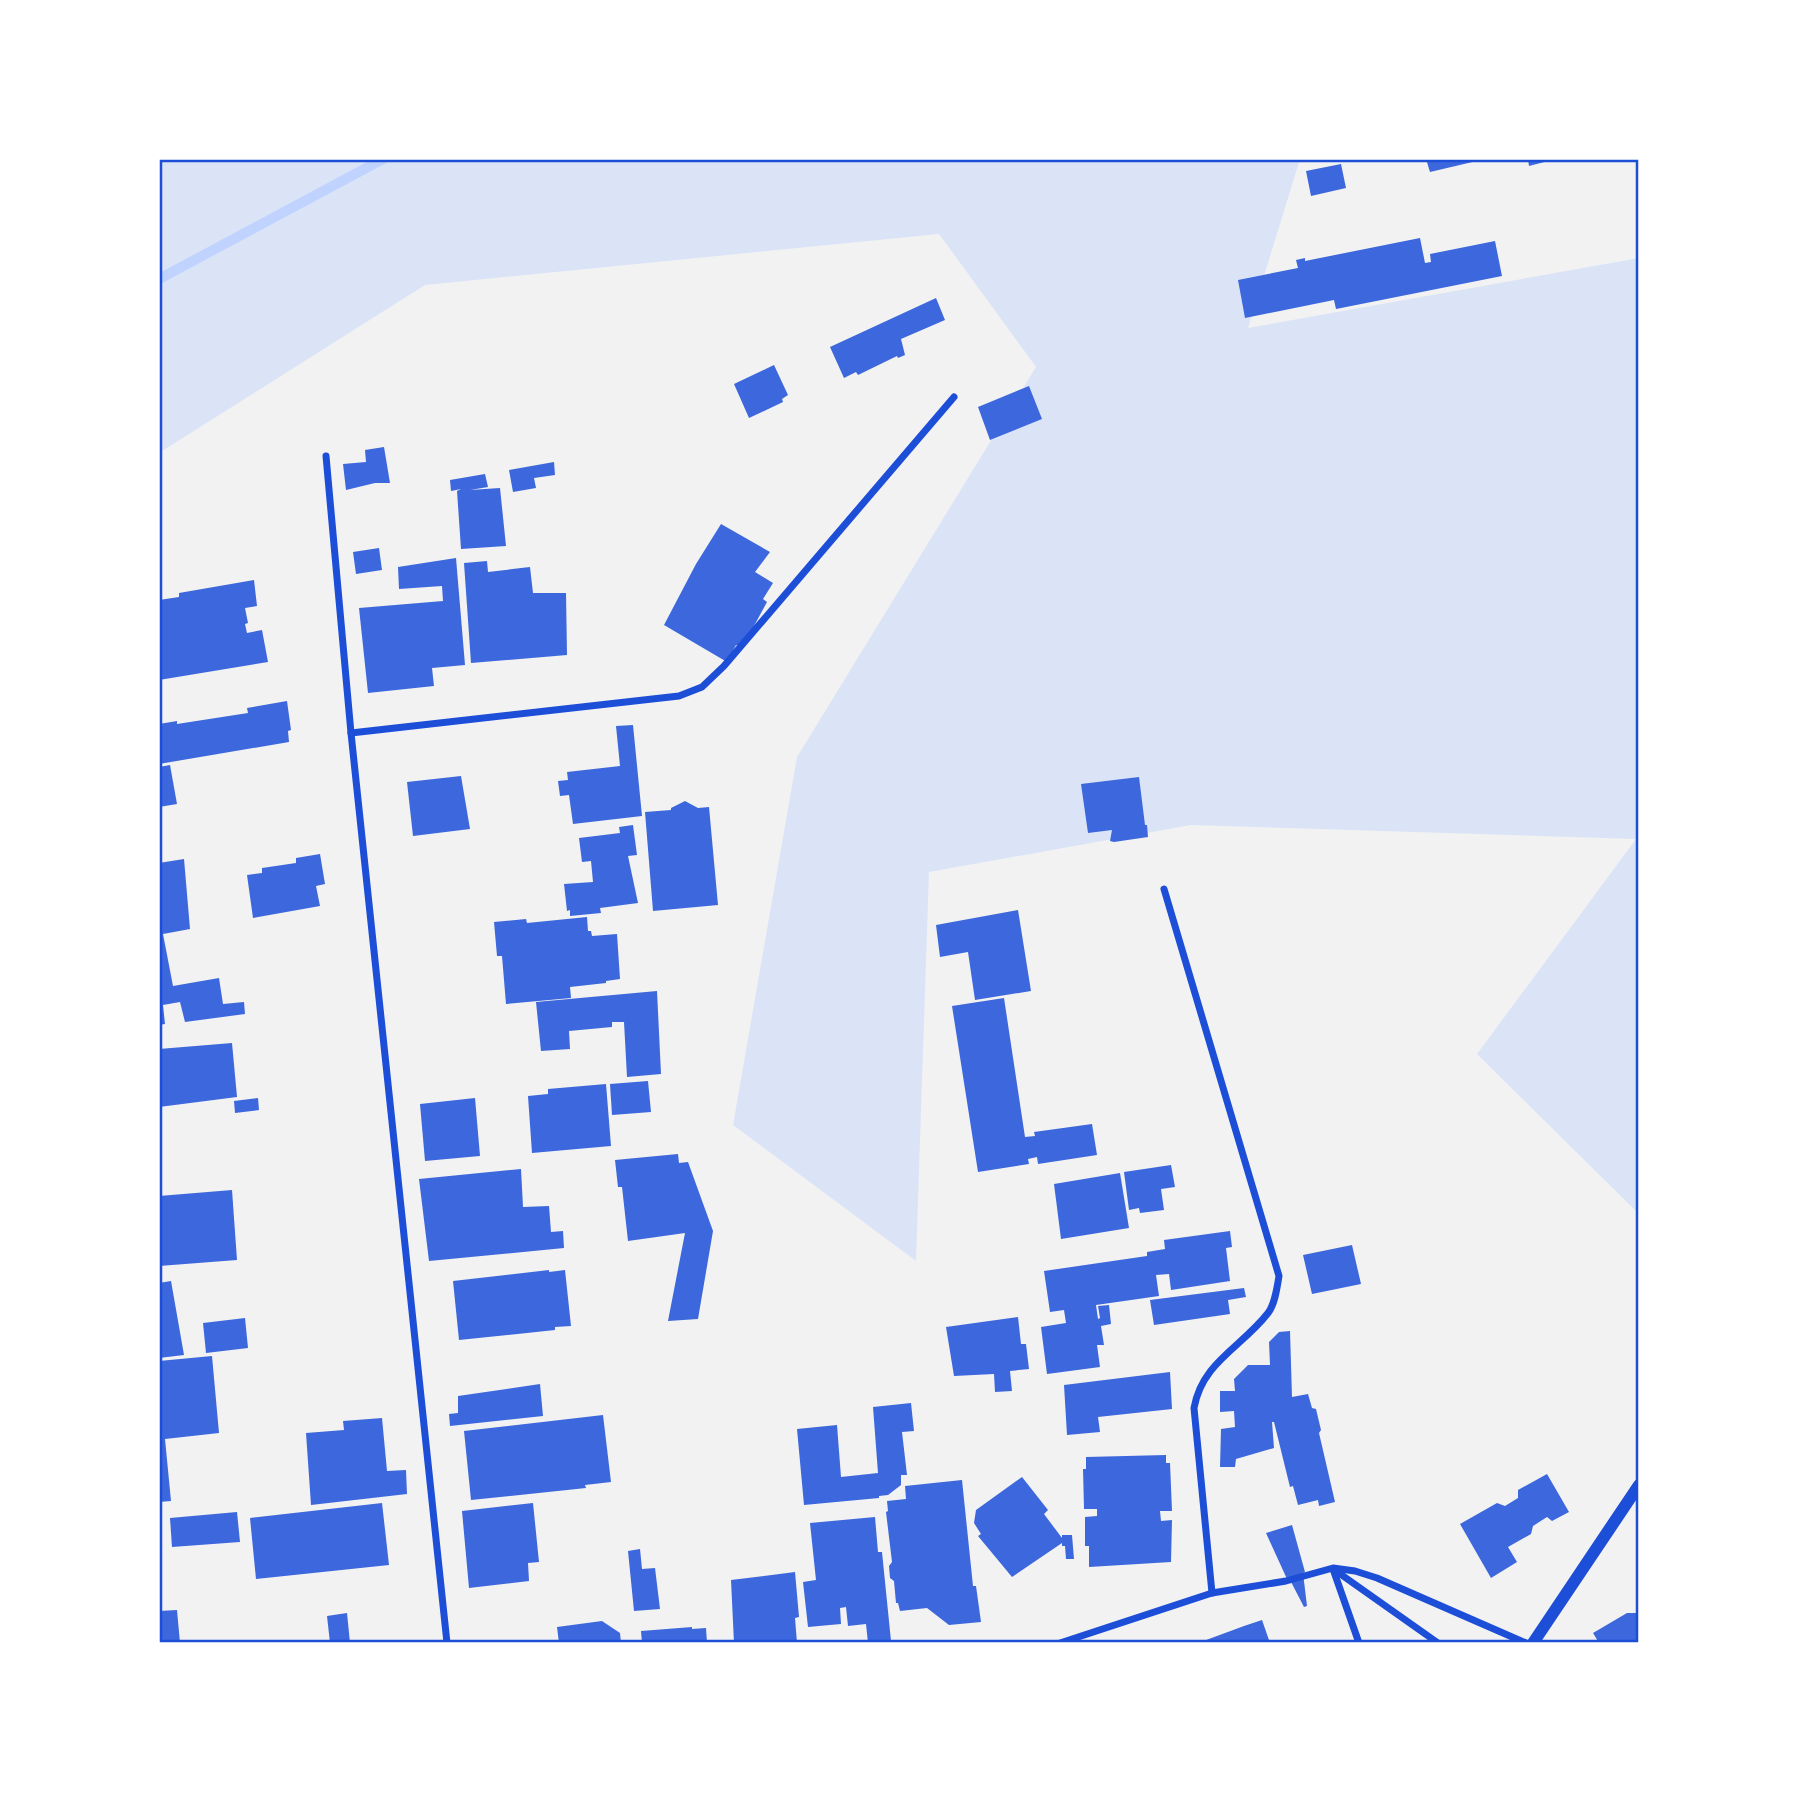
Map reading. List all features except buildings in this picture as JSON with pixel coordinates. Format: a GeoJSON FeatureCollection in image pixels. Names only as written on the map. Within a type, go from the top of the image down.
{"type":"FeatureCollection","features":[{"type":"Feature","properties":{"kind":"street"},"geometry":{"type":"LineString","coordinates":[[351,733],[679,695],[702,687],[724,666],[954,397]]}},
{"type":"Feature","properties":{"kind":"street"},"geometry":{"type":"LineString","coordinates":[[326,456],[351,733],[447,1643]]}},
{"type":"Feature","properties":{"kind":"street"},"geometry":{"type":"LineString","coordinates":[[1164,890],[1279,1276],[1269,1312],[1206,1374],[1198,1390],[1194,1408],[1212,1592]]}},
{"type":"Feature","properties":{"kind":"street"},"geometry":{"type":"LineString","coordinates":[[1534,1643],[1639,1485]]}},
{"type":"Feature","properties":{"kind":"street"},"geometry":{"type":"LineString","coordinates":[[1333,1568],[1359,1643]]}},
{"type":"Feature","properties":{"kind":"street"},"geometry":{"type":"LineString","coordinates":[[1333,1568],[1438,1643]]}},
{"type":"Feature","properties":{"kind":"street"},"geometry":{"type":"LineString","coordinates":[[1060,1643],[1212,1592],[1286,1581],[1333,1568],[1377,1578],[1526,1643]]}},
{"type":"Feature","properties":{"kind":"shaded area"},"geometry":{"type":"Polygon","coordinates":[[[159,159],[1300,159],[1248,328],[1639,258],[1639,1214],[1477,1054],[1636,839],[1191,825],[929,872],[916,1261],[733,1125],[797,757],[1036,367],[939,234],[425,285],[159,453],[159,159]]]}},
{"type":"Feature","properties":{"kind":"waterway"},"geometry":{"type":"LineString","coordinates":[[159,279],[383,159]]}}]}
